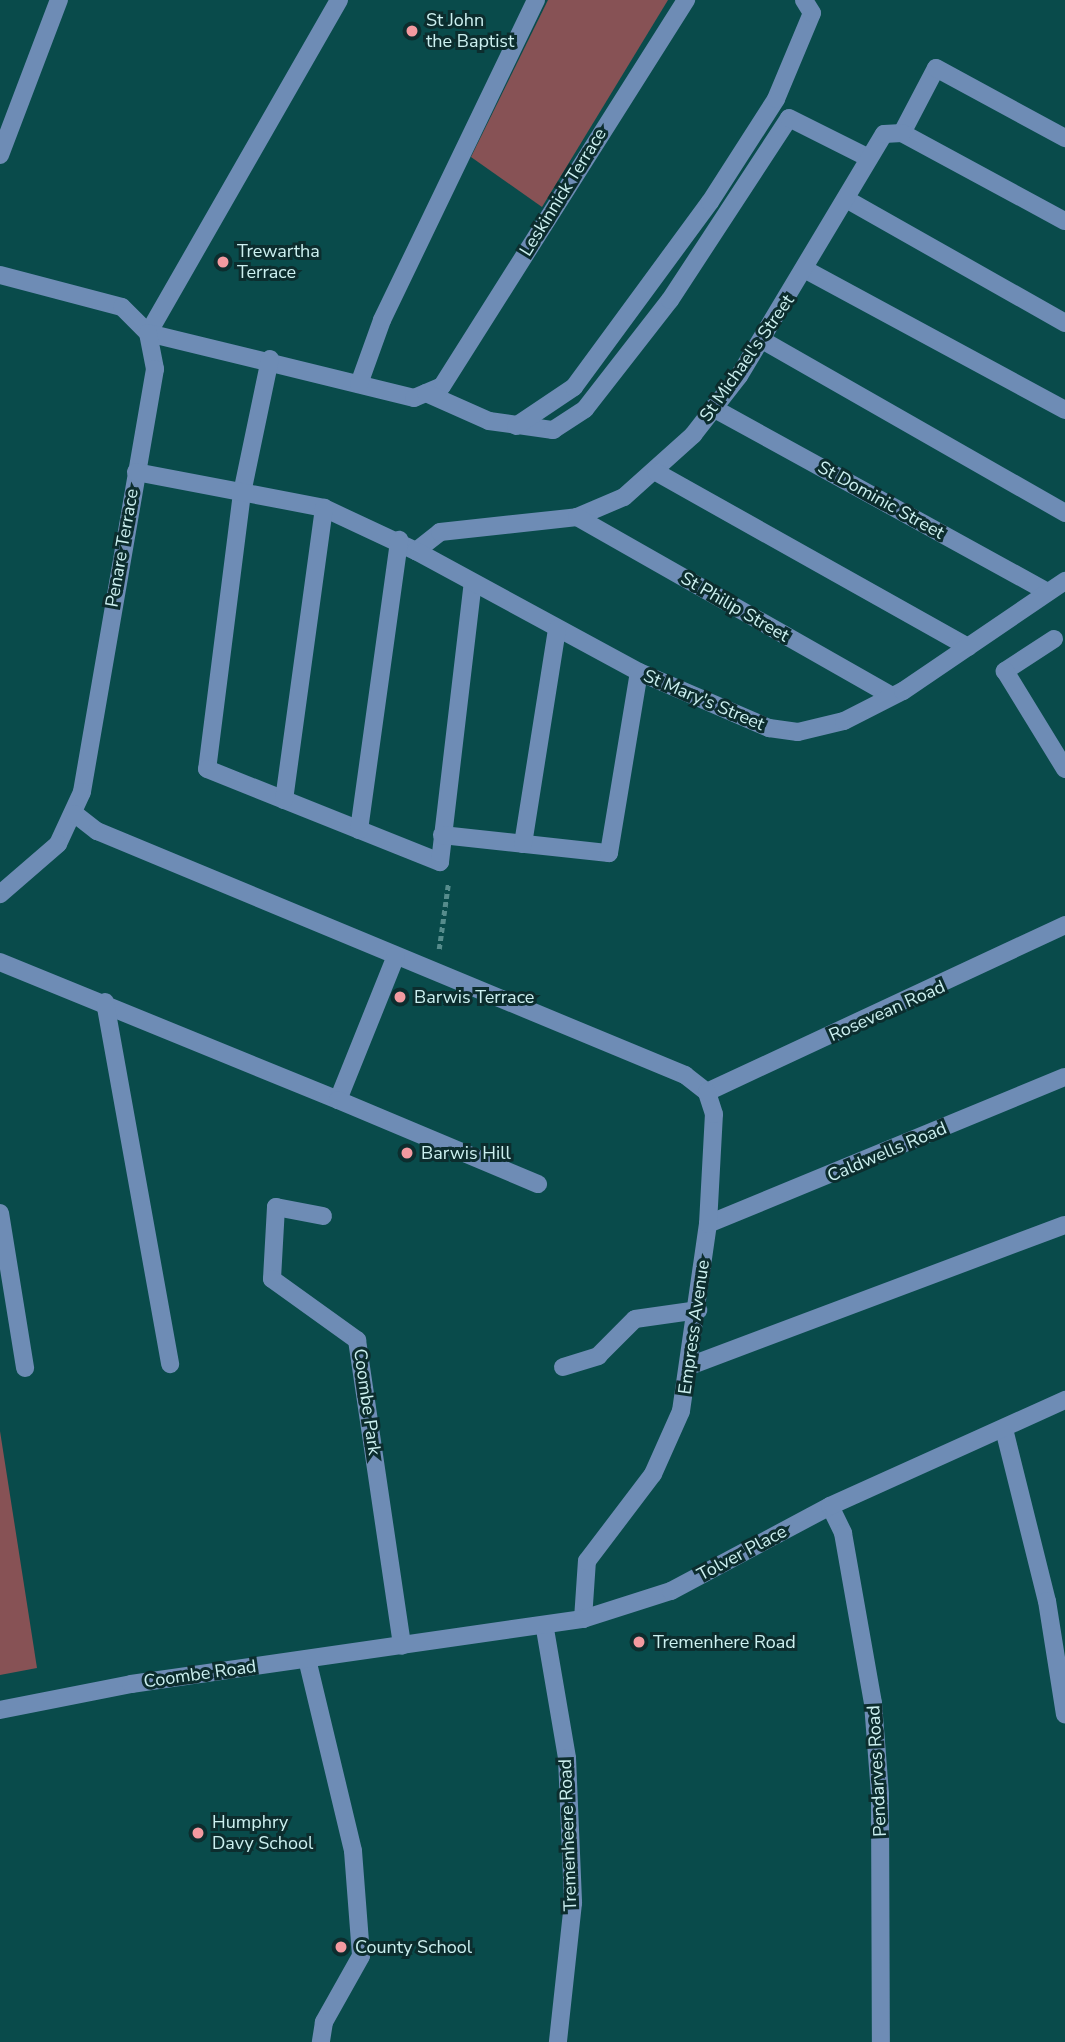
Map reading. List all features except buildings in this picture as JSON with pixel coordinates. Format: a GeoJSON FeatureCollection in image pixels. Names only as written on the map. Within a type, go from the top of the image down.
{"type":"FeatureCollection","features":[{"type":"Feature","properties":{"kind":"street"},"geometry":{"type":"LineString","coordinates":[[0,155],[59,0]]}},
{"type":"Feature","properties":{"kind":"street"},"geometry":{"type":"LineString","coordinates":[[148,333],[339,0]]}},
{"type":"Feature","properties":{"kind":"street"},"geometry":{"type":"LineString","coordinates":[[359,384],[382,320],[536,0]]}},
{"type":"Feature","properties":{"kind":"street","name":"Leskinnick Terrace"},"geometry":{"type":"LineString","coordinates":[[434,389],[686,0]]}},
{"type":"Feature","properties":{"kind":"street"},"geometry":{"type":"LineString","coordinates":[[516,426],[574,387],[710,201],[776,99],[813,13],[804,0]]}},
{"type":"Feature","properties":{"kind":"street"},"geometry":{"type":"LineString","coordinates":[[1065,138],[936,68],[902,133],[1065,221]]}},
{"type":"Feature","properties":{"kind":"street"},"geometry":{"type":"LineString","coordinates":[[0,275],[122,307],[148,333],[270,359],[414,398],[434,389],[442,405],[516,426],[553,430],[585,409],[670,300],[789,118],[869,158]]}},
{"type":"Feature","properties":{"kind":"street","name":"St Michael's Street"},"geometry":{"type":"LineString","coordinates":[[416,551],[440,532],[577,517],[624,497],[656,472],[713,408],[762,340],[808,271],[884,134],[902,133]]}},
{"type":"Feature","properties":{"kind":"street"},"geometry":{"type":"LineString","coordinates":[[846,199],[1065,323]]}},
{"type":"Feature","properties":{"kind":"street"},"geometry":{"type":"LineString","coordinates":[[808,271],[1065,410]]}},
{"type":"Feature","properties":{"kind":"street","name":"Penare Terrace"},"geometry":{"type":"LineString","coordinates":[[0,894],[58,844],[75,814],[155,369],[148,333]]}},
{"type":"Feature","properties":{"kind":"street"},"geometry":{"type":"LineString","coordinates":[[762,340],[1065,513]]}},
{"type":"Feature","properties":{"kind":"street"},"geometry":{"type":"LineString","coordinates":[[270,359],[242,492],[207,769],[440,862],[473,583]]}},
{"type":"Feature","properties":{"kind":"street","name":"St Dominic Street"},"geometry":{"type":"LineString","coordinates":[[713,408],[1048,592]]}},
{"type":"Feature","properties":{"kind":"street"},"geometry":{"type":"LineString","coordinates":[[136,472],[324,508],[399,540],[416,551]]}},
{"type":"Feature","properties":{"kind":"street"},"geometry":{"type":"LineString","coordinates":[[656,472],[968,647]]}},
{"type":"Feature","properties":{"kind":"street"},"geometry":{"type":"LineString","coordinates":[[284,800],[324,508]]}},
{"type":"Feature","properties":{"kind":"street","name":"St Philip Street"},"geometry":{"type":"LineString","coordinates":[[577,517],[892,696]]}},
{"type":"Feature","properties":{"kind":"street"},"geometry":{"type":"LineString","coordinates":[[359,830],[399,540]]}},
{"type":"Feature","properties":{"kind":"street","name":"St Mary's Street"},"geometry":{"type":"LineString","coordinates":[[416,551],[639,672],[769,728],[798,732],[844,720],[892,696],[1065,581]]}},
{"type":"Feature","properties":{"kind":"street"},"geometry":{"type":"LineString","coordinates":[[523,844],[557,629]]}},
{"type":"Feature","properties":{"kind":"street"},"geometry":{"type":"LineString","coordinates":[[1055,639],[1005,671],[1065,769]]}},
{"type":"Feature","properties":{"kind":"street"},"geometry":{"type":"LineString","coordinates":[[442,835],[609,853],[639,672]]}},
{"type":"Feature","properties":{"kind":"street"},"geometry":{"type":"LineString","coordinates":[[75,814],[97,831],[436,974],[685,1075],[707,1092]]}},
{"type":"Feature","properties":{"kind":"street","name":"Rosevean Road"},"geometry":{"type":"LineString","coordinates":[[707,1092],[1065,925]]}},
{"type":"Feature","properties":{"kind":"street"},"geometry":{"type":"LineString","coordinates":[[338,1100],[396,956]]}},
{"type":"Feature","properties":{"kind":"street"},"geometry":{"type":"LineString","coordinates":[[0,962],[106,1002],[538,1184]]}},
{"type":"Feature","properties":{"kind":"street"},"geometry":{"type":"LineString","coordinates":[[106,1002],[170,1364]]}},
{"type":"Feature","properties":{"kind":"street","name":"Caldwells Road"},"geometry":{"type":"LineString","coordinates":[[708,1224],[1065,1077]]}},
{"type":"Feature","properties":{"kind":"street","name":"Empress Avenue"},"geometry":{"type":"LineString","coordinates":[[583,1619],[587,1562],[653,1474],[681,1411],[692,1364],[708,1224],[714,1114],[707,1092]]}},
{"type":"Feature","properties":{"kind":"street","name":"Coombe Park"},"geometry":{"type":"LineString","coordinates":[[323,1216],[275,1207],[272,1279],[358,1340],[402,1646]]}},
{"type":"Feature","properties":{"kind":"street"},"geometry":{"type":"LineString","coordinates":[[0,1213],[26,1368]]}},
{"type":"Feature","properties":{"kind":"street"},"geometry":{"type":"LineString","coordinates":[[692,1364],[1065,1225]]}},
{"type":"Feature","properties":{"kind":"street"},"geometry":{"type":"LineString","coordinates":[[563,1367],[598,1356],[635,1319],[698,1310]]}},
{"type":"Feature","properties":{"kind":"street","name":"Tolver Place"},"geometry":{"type":"LineString","coordinates":[[402,1646],[545,1629],[671,1591],[830,1506],[1065,1400]]}},
{"type":"Feature","properties":{"kind":"street"},"geometry":{"type":"LineString","coordinates":[[1004,1429],[1047,1601],[1065,1715]]}},
{"type":"Feature","properties":{"kind":"street","name":"Pendarves Road"},"geometry":{"type":"LineString","coordinates":[[830,1506],[843,1533],[873,1703],[880,1795],[881,2042]]}},
{"type":"Feature","properties":{"kind":"street","name":"Tremenheere Road"},"geometry":{"type":"LineString","coordinates":[[545,1629],[567,1758],[573,1903],[558,2042]]}},
{"type":"Feature","properties":{"kind":"street","name":"Coombe Road"},"geometry":{"type":"LineString","coordinates":[[0,1710],[402,1646]]}},
{"type":"Feature","properties":{"kind":"street"},"geometry":{"type":"LineString","coordinates":[[307,1659],[353,1851],[361,1956],[324,2022],[321,2042]]}},
{"type":"Feature","properties":{"kind":"path"},"geometry":{"type":"LineString","coordinates":[[436,974],[449,877],[440,862]]}},
{"type":"Feature","properties":{"kind":"shaded area"},"geometry":{"type":"Polygon","coordinates":[[[548,0],[668,0],[542,207],[471,157],[548,0]]]}},
{"type":"Feature","properties":{"kind":"shaded area"},"geometry":{"type":"Polygon","coordinates":[[[0,1431],[37,1668],[0,1675],[0,1431]]]}},
{"type":"Feature","properties":{"kind":"place","name":"St John the Baptist"},"geometry":{"type":"Point","coordinates":[412,31]}},
{"type":"Feature","properties":{"kind":"place","name":"Trewartha Terrace"},"geometry":{"type":"Point","coordinates":[223,262]}},
{"type":"Feature","properties":{"kind":"place","name":"Barwis Terrace"},"geometry":{"type":"Point","coordinates":[400,997]}},
{"type":"Feature","properties":{"kind":"place","name":"Barwis Hill"},"geometry":{"type":"Point","coordinates":[407,1153]}},
{"type":"Feature","properties":{"kind":"place","name":"Tremenhere Road"},"geometry":{"type":"Point","coordinates":[639,1642]}},
{"type":"Feature","properties":{"kind":"place","name":"Humphry Davy School"},"geometry":{"type":"Point","coordinates":[198,1833]}},
{"type":"Feature","properties":{"kind":"place","name":"County School"},"geometry":{"type":"Point","coordinates":[341,1947]}}]}
